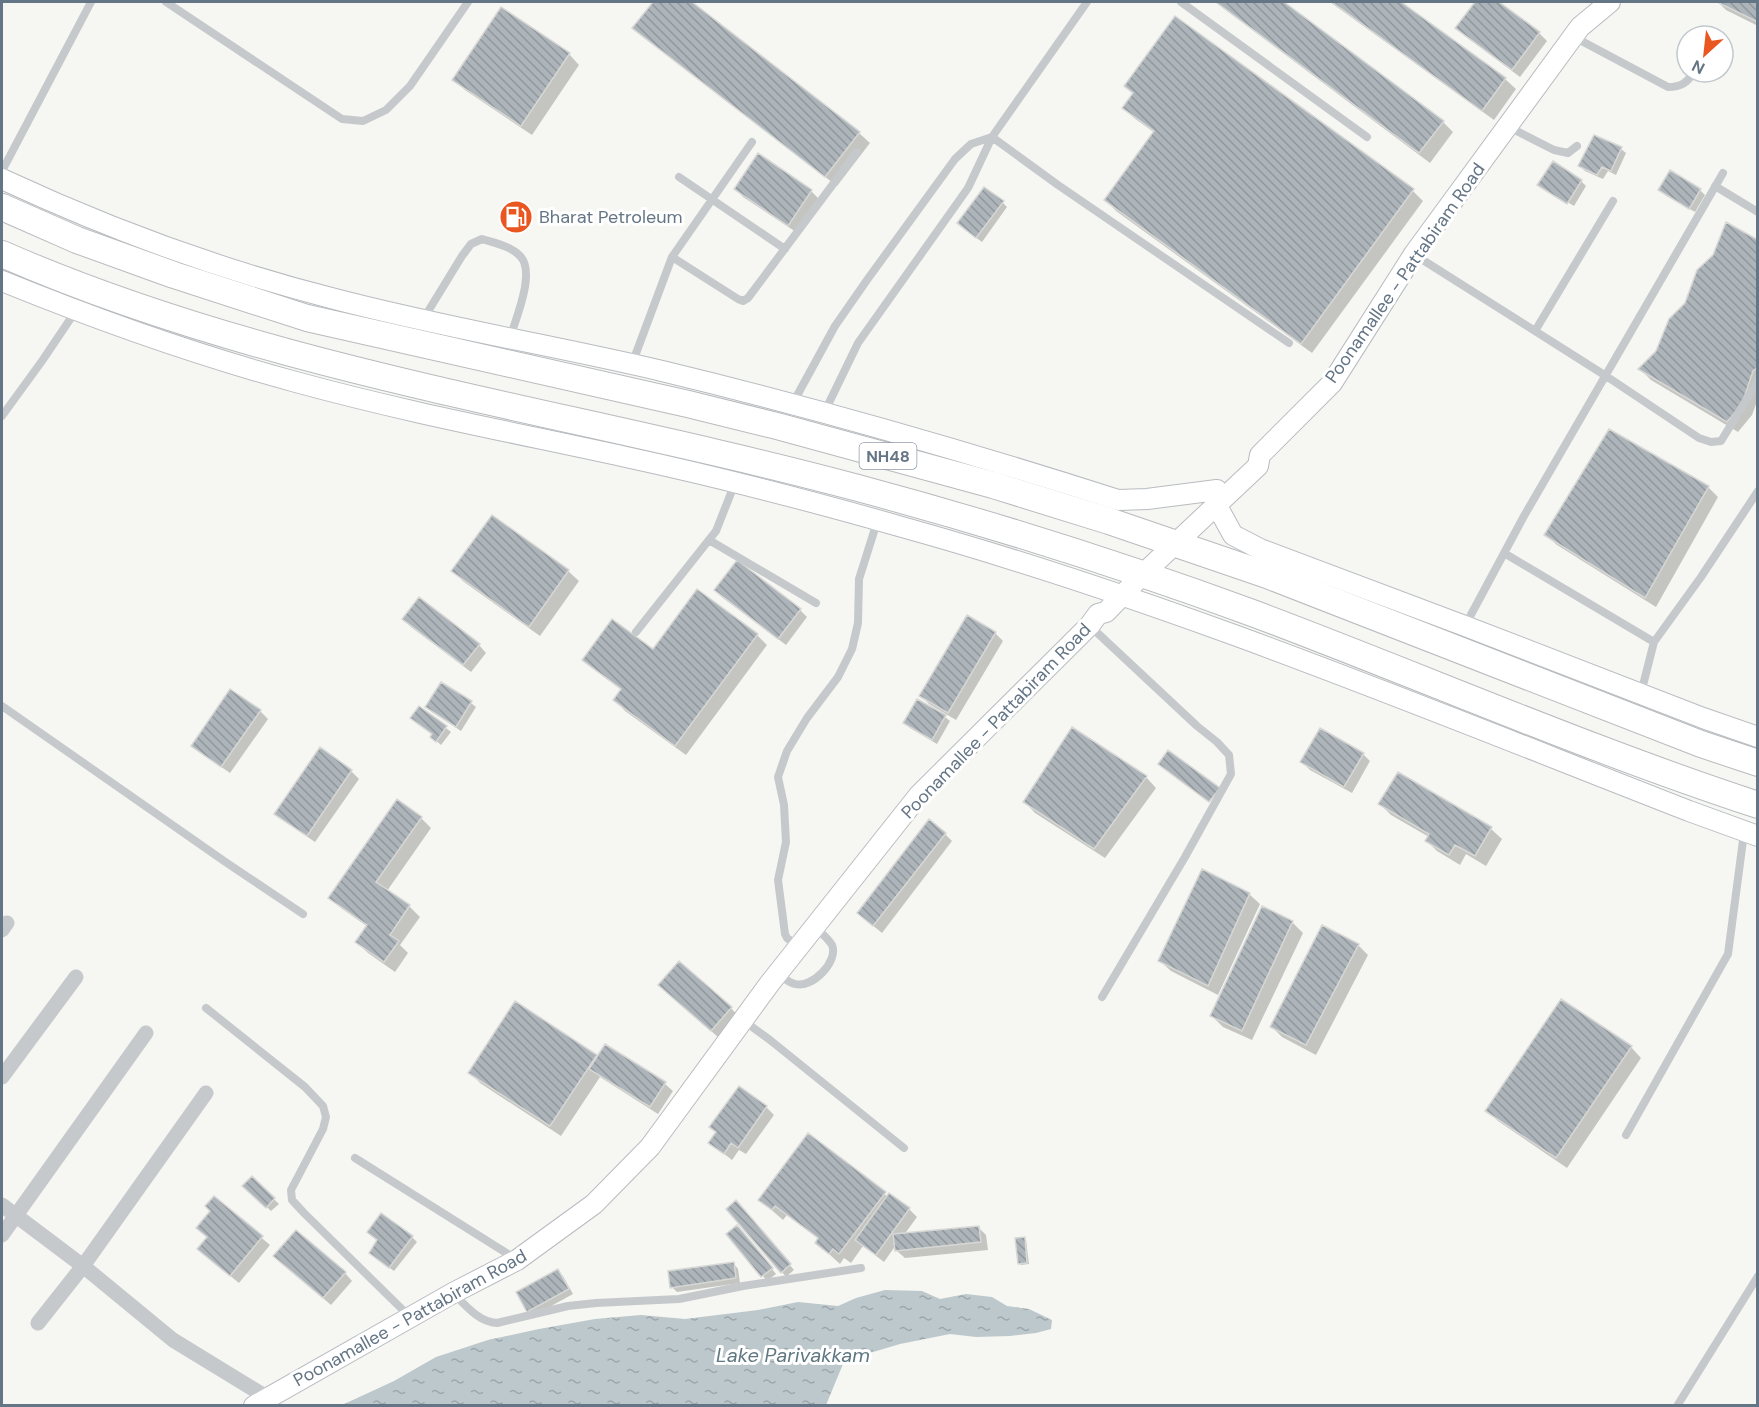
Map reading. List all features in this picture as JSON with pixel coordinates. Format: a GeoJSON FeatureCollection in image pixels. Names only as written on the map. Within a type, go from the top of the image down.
{"type":"FeatureCollection","features":[{"type":"Feature","properties":{"kind":"highway","name":"NH48"},"geometry":{"type":"LineString","coordinates":[[2,207],[77,240],[174,275],[307,318],[688,404],[993,485],[1242,567],[1701,744],[1758,763]]}},
{"type":"Feature","properties":{"kind":"highway","name":"NH48"},"geometry":{"type":"LineString","coordinates":[[2,254],[76,284],[147,309],[285,352],[467,397],[676,442],[858,488],[1080,554],[1127,583],[1257,615],[1644,765],[1758,805]]}},
{"type":"Feature","properties":{"kind":"street","name":"Poonamallee - Pattabiram Road"},"geometry":{"type":"LineString","coordinates":[[261,1402],[453,1293],[517,1260],[594,1204],[650,1147],[778,973],[919,795],[1094,620],[1100,605],[1127,583],[1217,498],[1248,458],[1260,455],[1332,383],[1414,254],[1573,36],[1580,27],[1610,2]]}},
{"type":"Feature","properties":{"kind":"street"},"geometry":{"type":"LineString","coordinates":[[2,178],[115,226],[222,266],[332,298],[632,365],[825,412],[979,456],[1119,500],[1217,498],[1233,535],[1242,567]]}},
{"type":"Feature","properties":{"kind":"street"},"geometry":{"type":"LineString","coordinates":[[2,281],[198,353],[301,384],[735,483],[878,520],[1007,557],[1127,583],[1239,636],[1751,834]]}},
{"type":"Feature","properties":{"kind":"street"},"geometry":{"type":"LineString","coordinates":[[1233,535],[1260,549],[1758,737]]}},
{"type":"Feature","properties":{"kind":"street"},"geometry":{"type":"LineString","coordinates":[[2,1077],[76,977]]}},
{"type":"Feature","properties":{"kind":"street"},"geometry":{"type":"LineString","coordinates":[[2,1235],[146,1033]]}},
{"type":"Feature","properties":{"kind":"street"},"geometry":{"type":"LineString","coordinates":[[38,1323],[83,1266],[206,1093]]}},
{"type":"Feature","properties":{"kind":"street"},"geometry":{"type":"LineString","coordinates":[[2,1205],[83,1266],[172,1340],[261,1402]]}},
{"type":"Feature","properties":{"kind":"lane"},"geometry":{"type":"LineString","coordinates":[[2,171],[91,2]]}},
{"type":"Feature","properties":{"kind":"lane"},"geometry":{"type":"LineString","coordinates":[[166,2],[342,119],[363,121],[386,110],[410,86],[468,2]]}},
{"type":"Feature","properties":{"kind":"lane"},"geometry":{"type":"LineString","coordinates":[[825,412],[858,342],[968,188],[992,137],[1087,2]]}},
{"type":"Feature","properties":{"kind":"lane"},"geometry":{"type":"LineString","coordinates":[[1181,2],[1367,136]]}},
{"type":"Feature","properties":{"kind":"lane"},"geometry":{"type":"LineString","coordinates":[[1573,36],[1668,87],[1678,87],[1682,84]]}},
{"type":"Feature","properties":{"kind":"lane"},"geometry":{"type":"LineString","coordinates":[[1508,126],[1554,150],[1568,153],[1577,146]]}},
{"type":"Feature","properties":{"kind":"lane"},"geometry":{"type":"LineString","coordinates":[[992,137],[1058,185],[1289,343]]}},
{"type":"Feature","properties":{"kind":"lane"},"geometry":{"type":"LineString","coordinates":[[792,404],[835,326],[955,159],[971,144],[992,137]]}},
{"type":"Feature","properties":{"kind":"lane"},"geometry":{"type":"LineString","coordinates":[[632,365],[672,257],[752,142]]}},
{"type":"Feature","properties":{"kind":"lane"},"geometry":{"type":"LineString","coordinates":[[672,257],[742,300],[753,292],[857,152]]}},
{"type":"Feature","properties":{"kind":"lane"},"geometry":{"type":"LineString","coordinates":[[1465,626],[1524,516],[1723,173]]}},
{"type":"Feature","properties":{"kind":"lane"},"geometry":{"type":"LineString","coordinates":[[679,177],[785,249]]}},
{"type":"Feature","properties":{"kind":"lane"},"geometry":{"type":"LineString","coordinates":[[1715,186],[1758,212]]}},
{"type":"Feature","properties":{"kind":"lane"},"geometry":{"type":"LineString","coordinates":[[1535,331],[1613,201]]}},
{"type":"Feature","properties":{"kind":"lane"},"geometry":{"type":"LineString","coordinates":[[423,320],[462,256],[471,244],[482,239],[510,248],[522,257],[527,268],[525,285],[510,339]]}},
{"type":"Feature","properties":{"kind":"lane"},"geometry":{"type":"LineString","coordinates":[[1414,254],[1699,438],[1711,442],[1721,441],[1758,381]]}},
{"type":"Feature","properties":{"kind":"lane"},"geometry":{"type":"LineString","coordinates":[[2,416],[47,355],[76,310]]}},
{"type":"Feature","properties":{"kind":"lane"},"geometry":{"type":"LineString","coordinates":[[636,632],[716,531],[735,483]]}},
{"type":"Feature","properties":{"kind":"lane"},"geometry":{"type":"LineString","coordinates":[[1641,694],[1654,642],[1701,577],[1758,491]]}},
{"type":"Feature","properties":{"kind":"lane"},"geometry":{"type":"LineString","coordinates":[[799,946],[785,934],[779,888],[786,842],[784,805],[778,777],[787,751],[807,718],[838,677],[852,649],[858,623],[859,579],[878,520]]}},
{"type":"Feature","properties":{"kind":"lane"},"geometry":{"type":"LineString","coordinates":[[709,540],[816,603]]}},
{"type":"Feature","properties":{"kind":"lane"},"geometry":{"type":"LineString","coordinates":[[1504,553],[1654,642]]}},
{"type":"Feature","properties":{"kind":"lane"},"geometry":{"type":"LineString","coordinates":[[1094,620],[1197,726],[1229,755],[1231,774],[1102,997]]}},
{"type":"Feature","properties":{"kind":"lane"},"geometry":{"type":"LineString","coordinates":[[2,706],[303,914]]}},
{"type":"Feature","properties":{"kind":"lane"},"geometry":{"type":"LineString","coordinates":[[1626,1135],[1728,954],[1751,834]]}},
{"type":"Feature","properties":{"kind":"lane"},"geometry":{"type":"LineString","coordinates":[[778,973],[796,985],[806,985],[821,975],[833,952],[832,946],[814,927]]}},
{"type":"Feature","properties":{"kind":"lane"},"geometry":{"type":"LineString","coordinates":[[206,1008],[305,1087],[323,1106],[326,1117],[323,1129],[291,1190],[292,1200],[303,1214],[410,1317]]}},
{"type":"Feature","properties":{"kind":"lane"},"geometry":{"type":"LineString","coordinates":[[743,1021],[770,1040],[904,1148]]}},
{"type":"Feature","properties":{"kind":"lane"},"geometry":{"type":"LineString","coordinates":[[355,1158],[517,1260]]}},
{"type":"Feature","properties":{"kind":"lane"},"geometry":{"type":"LineString","coordinates":[[453,1293],[477,1316],[489,1323],[497,1323],[568,1306],[679,1299],[743,1286],[861,1268]]}},
{"type":"Feature","properties":{"kind":"lane"},"geometry":{"type":"LineString","coordinates":[[1677,1406],[1758,1276]]}},
{"type":"Feature","properties":{"kind":"water","name":"Lake Parivakkam"},"geometry":{"type":"Polygon","coordinates":[[[885,1290],[922,1291],[940,1299],[966,1294],[992,1297],[1007,1306],[1029,1309],[1052,1320],[1051,1329],[1010,1336],[976,1337],[950,1334],[900,1344],[863,1355],[843,1364],[826,1405],[342,1405],[394,1381],[436,1357],[488,1340],[539,1329],[595,1319],[641,1315],[685,1319],[758,1310],[798,1302],[838,1306],[885,1290]]]}},
{"type":"Feature","properties":{"kind":"building"},"geometry":{"type":"Polygon","coordinates":[[[653,2],[692,2],[860,132],[825,177],[632,28],[653,2]]]}},
{"type":"Feature","properties":{"kind":"building"},"geometry":{"type":"Polygon","coordinates":[[[1216,2],[1284,2],[1444,121],[1419,153],[1216,2]]]}},
{"type":"Feature","properties":{"kind":"building"},"geometry":{"type":"Polygon","coordinates":[[[1332,2],[1401,2],[1506,78],[1482,111],[1332,2]]]}},
{"type":"Feature","properties":{"kind":"building"},"geometry":{"type":"Polygon","coordinates":[[[1475,2],[1499,2],[1540,32],[1512,70],[1455,28],[1475,2]]]}},
{"type":"Feature","properties":{"kind":"building"},"geometry":{"type":"Polygon","coordinates":[[[1717,2],[1758,2],[1758,22],[1717,2]]]}},
{"type":"Feature","properties":{"kind":"building"},"geometry":{"type":"Polygon","coordinates":[[[501,7],[570,53],[521,126],[452,80],[501,7]]]}},
{"type":"Feature","properties":{"kind":"building"},"geometry":{"type":"Polygon","coordinates":[[[1175,16],[1414,189],[1301,344],[1104,200],[1154,131],[1122,108],[1133,93],[1124,86],[1175,16]]]}},
{"type":"Feature","properties":{"kind":"building"},"geometry":{"type":"Polygon","coordinates":[[[1594,135],[1622,147],[1611,171],[1602,167],[1597,175],[1578,166],[1594,135]]]}},
{"type":"Feature","properties":{"kind":"building"},"geometry":{"type":"Polygon","coordinates":[[[758,153],[812,190],[788,226],[734,189],[758,153]]]}},
{"type":"Feature","properties":{"kind":"building"},"geometry":{"type":"Polygon","coordinates":[[[1553,161],[1582,180],[1567,204],[1537,185],[1553,161]]]}},
{"type":"Feature","properties":{"kind":"building"},"geometry":{"type":"Polygon","coordinates":[[[1670,170],[1701,189],[1689,209],[1658,190],[1670,170]]]}},
{"type":"Feature","properties":{"kind":"building"},"geometry":{"type":"Polygon","coordinates":[[[984,187],[1004,201],[976,238],[957,223],[984,187]]]}},
{"type":"Feature","properties":{"kind":"building"},"geometry":{"type":"Polygon","coordinates":[[[1726,222],[1758,240],[1758,367],[1753,371],[1742,404],[1727,422],[1638,369],[1656,351],[1669,319],[1685,303],[1697,270],[1713,255],[1726,222]]]}},
{"type":"Feature","properties":{"kind":"building"},"geometry":{"type":"Polygon","coordinates":[[[1609,429],[1709,486],[1645,598],[1544,535],[1609,429]]]}},
{"type":"Feature","properties":{"kind":"building"},"geometry":{"type":"Polygon","coordinates":[[[492,515],[569,570],[529,627],[451,571],[492,515]]]}},
{"type":"Feature","properties":{"kind":"building"},"geometry":{"type":"Polygon","coordinates":[[[737,560],[801,609],[778,639],[714,590],[737,560]]]}},
{"type":"Feature","properties":{"kind":"building"},"geometry":{"type":"Polygon","coordinates":[[[697,589],[758,634],[675,746],[613,700],[621,689],[582,660],[612,619],[653,649],[697,589]]]}},
{"type":"Feature","properties":{"kind":"building"},"geometry":{"type":"Polygon","coordinates":[[[419,597],[480,644],[463,665],[402,619],[419,597]]]}},
{"type":"Feature","properties":{"kind":"building"},"geometry":{"type":"Polygon","coordinates":[[[967,615],[996,632],[948,713],[919,696],[967,615]]]}},
{"type":"Feature","properties":{"kind":"building"},"geometry":{"type":"Polygon","coordinates":[[[441,682],[472,701],[456,727],[425,707],[441,682]]]}},
{"type":"Feature","properties":{"kind":"building"},"geometry":{"type":"Polygon","coordinates":[[[230,689],[261,710],[221,767],[191,746],[230,689]]]}},
{"type":"Feature","properties":{"kind":"building"},"geometry":{"type":"Polygon","coordinates":[[[917,699],[946,715],[932,740],[903,723],[917,699]]]}},
{"type":"Feature","properties":{"kind":"building"},"geometry":{"type":"Polygon","coordinates":[[[419,706],[447,726],[436,742],[430,737],[432,734],[410,718],[419,706]]]}},
{"type":"Feature","properties":{"kind":"building"},"geometry":{"type":"Polygon","coordinates":[[[1072,727],[1147,776],[1094,849],[1023,802],[1072,727]]]}},
{"type":"Feature","properties":{"kind":"building"},"geometry":{"type":"Polygon","coordinates":[[[1320,728],[1364,753],[1344,787],[1300,762],[1320,728]]]}},
{"type":"Feature","properties":{"kind":"building"},"geometry":{"type":"Polygon","coordinates":[[[320,747],[352,770],[307,836],[274,814],[320,747]]]}},
{"type":"Feature","properties":{"kind":"building"},"geometry":{"type":"Polygon","coordinates":[[[1168,750],[1220,788],[1209,802],[1158,764],[1168,750]]]}},
{"type":"Feature","properties":{"kind":"building"},"geometry":{"type":"Polygon","coordinates":[[[1398,772],[1492,827],[1475,856],[1455,845],[1449,855],[1425,841],[1429,834],[1378,804],[1398,772]]]}},
{"type":"Feature","properties":{"kind":"building"},"geometry":{"type":"Polygon","coordinates":[[[397,799],[422,817],[376,882],[410,905],[390,935],[399,941],[384,962],[355,942],[367,925],[328,898],[397,799]]]}},
{"type":"Feature","properties":{"kind":"building"},"geometry":{"type":"Polygon","coordinates":[[[929,819],[946,833],[873,926],[857,913],[929,819]]]}},
{"type":"Feature","properties":{"kind":"building"},"geometry":{"type":"Polygon","coordinates":[[[1202,869],[1250,893],[1208,986],[1158,961],[1202,869]]]}},
{"type":"Feature","properties":{"kind":"building"},"geometry":{"type":"Polygon","coordinates":[[[1262,906],[1293,921],[1242,1031],[1210,1016],[1262,906]]]}},
{"type":"Feature","properties":{"kind":"building"},"geometry":{"type":"Polygon","coordinates":[[[1322,925],[1359,944],[1306,1045],[1270,1027],[1322,925]]]}},
{"type":"Feature","properties":{"kind":"building"},"geometry":{"type":"Polygon","coordinates":[[[679,961],[732,1007],[711,1031],[658,985],[679,961]]]}},
{"type":"Feature","properties":{"kind":"building"},"geometry":{"type":"Polygon","coordinates":[[[1561,999],[1632,1046],[1556,1158],[1485,1111],[1561,999]]]}},
{"type":"Feature","properties":{"kind":"building"},"geometry":{"type":"Polygon","coordinates":[[[515,1001],[597,1055],[550,1126],[468,1073],[515,1001]]]}},
{"type":"Feature","properties":{"kind":"building"},"geometry":{"type":"Polygon","coordinates":[[[605,1044],[666,1082],[650,1107],[589,1069],[605,1044]]]}},
{"type":"Feature","properties":{"kind":"building"},"geometry":{"type":"Polygon","coordinates":[[[739,1086],[767,1106],[738,1148],[731,1143],[724,1154],[708,1143],[716,1132],[709,1127],[739,1086]]]}},
{"type":"Feature","properties":{"kind":"building"},"geometry":{"type":"Polygon","coordinates":[[[808,1133],[886,1192],[839,1254],[833,1249],[829,1254],[815,1243],[818,1238],[775,1206],[772,1210],[758,1200],[808,1133]]]}},
{"type":"Feature","properties":{"kind":"building"},"geometry":{"type":"Polygon","coordinates":[[[252,1176],[275,1198],[266,1208],[242,1186],[252,1176]]]}},
{"type":"Feature","properties":{"kind":"building"},"geometry":{"type":"Polygon","coordinates":[[[889,1193],[910,1208],[876,1255],[855,1240],[889,1193]]]}},
{"type":"Feature","properties":{"kind":"building"},"geometry":{"type":"Polygon","coordinates":[[[214,1196],[263,1236],[230,1276],[197,1249],[207,1237],[196,1228],[210,1211],[205,1206],[214,1196]]]}},
{"type":"Feature","properties":{"kind":"building"},"geometry":{"type":"Polygon","coordinates":[[[736,1200],[791,1264],[781,1273],[726,1209],[736,1200]]]}},
{"type":"Feature","properties":{"kind":"building"},"geometry":{"type":"Polygon","coordinates":[[[381,1213],[413,1236],[389,1268],[369,1253],[377,1240],[367,1232],[381,1213]]]}},
{"type":"Feature","properties":{"kind":"building"},"geometry":{"type":"Polygon","coordinates":[[[737,1225],[773,1268],[761,1277],[726,1234],[737,1225]]]}},
{"type":"Feature","properties":{"kind":"building"},"geometry":{"type":"Polygon","coordinates":[[[979,1226],[981,1242],[895,1251],[893,1234],[979,1226]]]}},
{"type":"Feature","properties":{"kind":"building"},"geometry":{"type":"Polygon","coordinates":[[[296,1230],[346,1272],[323,1298],[273,1256],[296,1230]]]}},
{"type":"Feature","properties":{"kind":"building"},"geometry":{"type":"Polygon","coordinates":[[[1025,1237],[1027,1263],[1018,1264],[1015,1238],[1025,1237]]]}},
{"type":"Feature","properties":{"kind":"building"},"geometry":{"type":"Polygon","coordinates":[[[734,1262],[736,1278],[670,1288],[668,1271],[734,1262]]]}},
{"type":"Feature","properties":{"kind":"building"},"geometry":{"type":"Polygon","coordinates":[[[558,1269],[569,1289],[527,1312],[516,1292],[558,1269]]]}},
{"type":"Feature","properties":{"kind":"place","name":"Bharat Petroleum"},"geometry":{"type":"Point","coordinates":[516,217]}}]}
